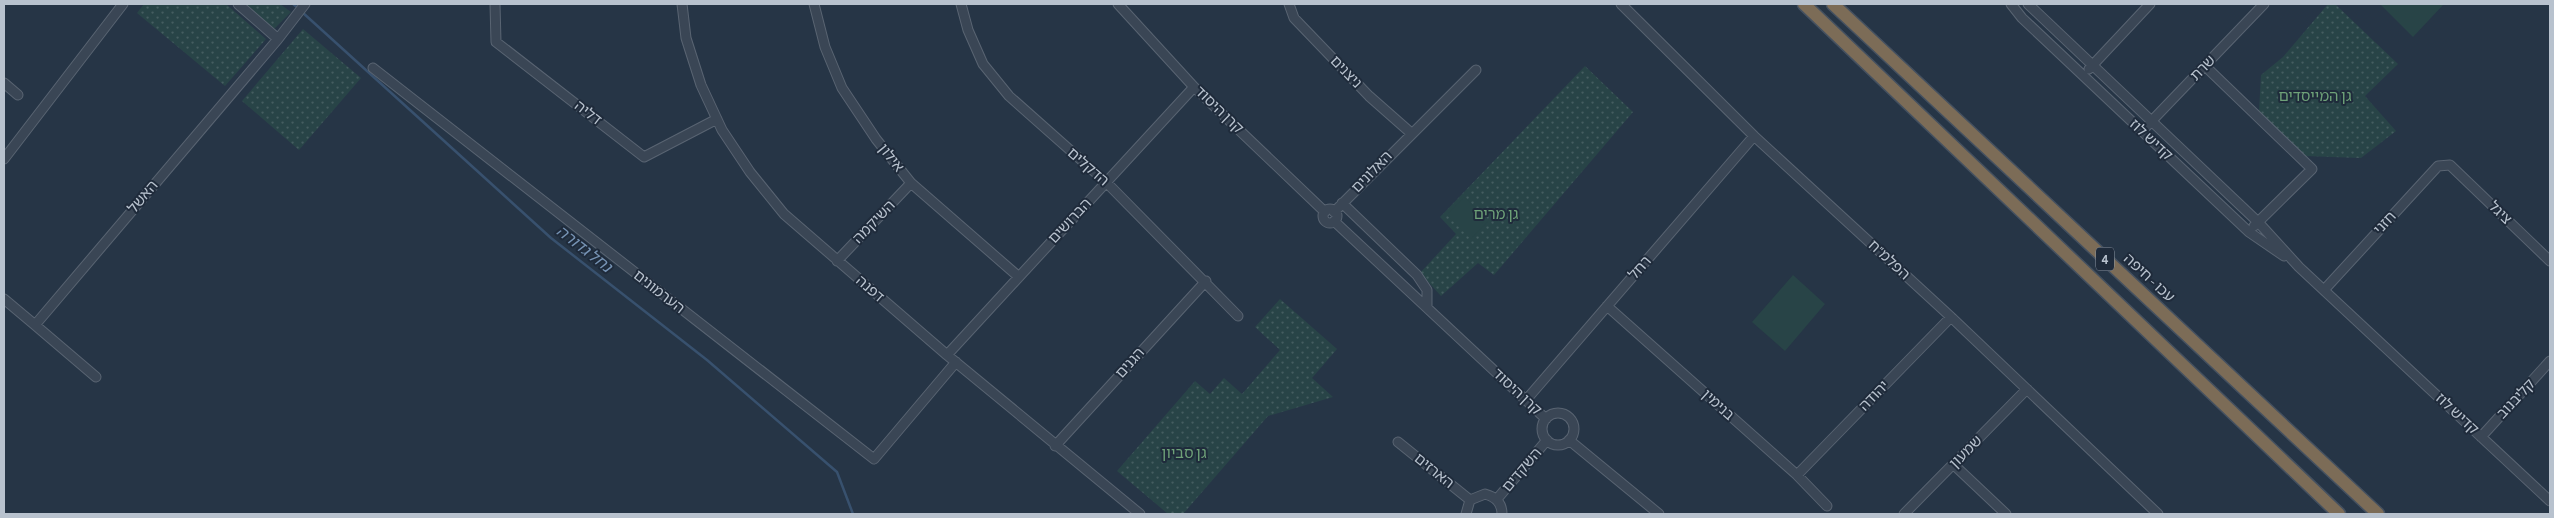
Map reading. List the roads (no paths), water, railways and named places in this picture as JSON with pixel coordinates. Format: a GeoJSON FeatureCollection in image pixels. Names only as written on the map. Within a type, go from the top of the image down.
{"type":"FeatureCollection","features":[{"type":"Feature","properties":{"kind":"highway","name":"4"},"geometry":{"type":"LineString","coordinates":[[1804,4],[2339,514]]}},
{"type":"Feature","properties":{"kind":"highway","name":"עכו - חיפה"},"geometry":{"type":"LineString","coordinates":[[1833,4],[2378,514]]}},
{"type":"Feature","properties":{"kind":"street"},"geometry":{"type":"LineString","coordinates":[[4,159],[123,4]]}},
{"type":"Feature","properties":{"kind":"street"},"geometry":{"type":"LineString","coordinates":[[238,4],[278,39]]}},
{"type":"Feature","properties":{"kind":"street","name":"האשל"},"geometry":{"type":"LineString","coordinates":[[35,325],[278,39],[305,4]]}},
{"type":"Feature","properties":{"kind":"street","name":"דליה"},"geometry":{"type":"LineString","coordinates":[[494,4],[496,42],[644,157],[717,119]]}},
{"type":"Feature","properties":{"kind":"street","name":"דפנה"},"geometry":{"type":"LineString","coordinates":[[682,4],[686,38],[701,85],[717,119],[750,172],[784,214],[947,355],[1055,446],[1140,514]]}},
{"type":"Feature","properties":{"kind":"street","name":"אילון"},"geometry":{"type":"LineString","coordinates":[[814,4],[825,47],[842,88],[876,139],[911,183],[1019,277]]}},
{"type":"Feature","properties":{"kind":"street","name":"הדקלים"},"geometry":{"type":"LineString","coordinates":[[961,4],[968,30],[983,64],[1009,96],[1106,182],[1206,281],[1238,316]]}},
{"type":"Feature","properties":{"kind":"street","name":"קרן היסוד"},"geometry":{"type":"LineString","coordinates":[[1118,4],[1194,87],[1546,419]]}},
{"type":"Feature","properties":{"kind":"street","name":"ניצנים"},"geometry":{"type":"LineString","coordinates":[[1289,4],[1294,18],[1369,96],[1411,133]]}},
{"type":"Feature","properties":{"kind":"street","name":"הפלמ\"ח"},"geometry":{"type":"LineString","coordinates":[[1621,4],[1754,136],[2027,389],[2158,514]]}},
{"type":"Feature","properties":{"kind":"street","name":"קדיש לוז"},"geometry":{"type":"LineString","coordinates":[[2011,4],[2022,18],[2249,232],[2299,267]]}},
{"type":"Feature","properties":{"kind":"street","name":"קדיש לוז"},"geometry":{"type":"LineString","coordinates":[[2028,4],[2258,222],[2299,267],[2550,501]]}},
{"type":"Feature","properties":{"kind":"street"},"geometry":{"type":"LineString","coordinates":[[2083,74],[2150,4]]}},
{"type":"Feature","properties":{"kind":"street","name":"שרת"},"geometry":{"type":"LineString","coordinates":[[2142,132],[2264,4]]}},
{"type":"Feature","properties":{"kind":"street"},"geometry":{"type":"LineString","coordinates":[[2205,66],[2312,170],[2249,232]]}},
{"type":"Feature","properties":{"kind":"street","name":"הערמונים"},"geometry":{"type":"LineString","coordinates":[[373,68],[874,459],[956,362]]}},
{"type":"Feature","properties":{"kind":"street","name":"האלונים"},"geometry":{"type":"LineString","coordinates":[[1331,215],[1476,70]]}},
{"type":"Feature","properties":{"kind":"street"},"geometry":{"type":"LineString","coordinates":[[4,83],[18,95]]}},
{"type":"Feature","properties":{"kind":"street","name":"הברושים"},"geometry":{"type":"LineString","coordinates":[[947,355],[1194,87]]}},
{"type":"Feature","properties":{"kind":"street","name":"רחל"},"geometry":{"type":"LineString","coordinates":[[1526,400],[1754,136]]}},
{"type":"Feature","properties":{"kind":"street","name":"ציגל"},"geometry":{"type":"LineString","coordinates":[[2450,165],[2550,261]]}},
{"type":"Feature","properties":{"kind":"street","name":"חזני"},"geometry":{"type":"LineString","coordinates":[[2324,290],[2438,166],[2450,165]]}},
{"type":"Feature","properties":{"kind":"street","name":"השיקמה"},"geometry":{"type":"LineString","coordinates":[[837,261],[911,183]]}},
{"type":"Feature","properties":{"kind":"street"},"geometry":{"type":"LineString","coordinates":[[1342,203],[1417,275],[1427,290],[1427,306]]}},
{"type":"Feature","properties":{"kind":"street","name":"הגנים"},"geometry":{"type":"LineString","coordinates":[[1055,446],[1206,281]]}},
{"type":"Feature","properties":{"kind":"street"},"geometry":{"type":"LineString","coordinates":[[4,299],[96,376]]}},
{"type":"Feature","properties":{"kind":"street","name":"בנימין"},"geometry":{"type":"LineString","coordinates":[[1607,306],[1798,475],[1827,506]]}},
{"type":"Feature","properties":{"kind":"street","name":"יהודה"},"geometry":{"type":"LineString","coordinates":[[1798,475],[1951,318]]}},
{"type":"Feature","properties":{"kind":"street","name":"קליבנוב"},"geometry":{"type":"LineString","coordinates":[[2481,437],[2550,361]]}},
{"type":"Feature","properties":{"kind":"street","name":"שמעון"},"geometry":{"type":"LineString","coordinates":[[1904,514],[2027,389]]}},
{"type":"Feature","properties":{"kind":"street"},"geometry":{"type":"LineString","coordinates":[[1554,414],[1568,418],[1574,431],[1569,440],[1555,445],[1547,440],[1542,427],[1546,419],[1554,414]]}},
{"type":"Feature","properties":{"kind":"street","name":"השקדים"},"geometry":{"type":"LineString","coordinates":[[1497,499],[1547,440]]}},
{"type":"Feature","properties":{"kind":"street"},"geometry":{"type":"LineString","coordinates":[[1569,440],[1659,514]]}},
{"type":"Feature","properties":{"kind":"street","name":"הארזים"},"geometry":{"type":"LineString","coordinates":[[1398,442],[1470,500]]}},
{"type":"Feature","properties":{"kind":"street"},"geometry":{"type":"LineString","coordinates":[[1953,464],[2006,514]]}},
{"type":"Feature","properties":{"kind":"street"},"geometry":{"type":"LineString","coordinates":[[1466,514],[1470,500],[1485,494],[1497,499],[1502,507],[1502,514]]}},
{"type":"Feature","properties":{"kind":"waterway","name":"נחל גדורה"},"geometry":{"type":"LineString","coordinates":[[293,4],[298,8]]}},
{"type":"Feature","properties":{"kind":"waterway","name":"נחל גדורה"},"geometry":{"type":"LineString","coordinates":[[302,12],[551,238],[707,360],[837,472],[853,514]]}},
{"type":"Feature","properties":{"kind":"park label","name":"גן המייסדים"},"geometry":{"type":"Point","coordinates":[2315,96]}},
{"type":"Feature","properties":{"kind":"park label","name":"גן מרים"},"geometry":{"type":"Point","coordinates":[1496,214]}},
{"type":"Feature","properties":{"kind":"park label","name":"גן סביון"},"geometry":{"type":"Point","coordinates":[1184,453]}}]}
